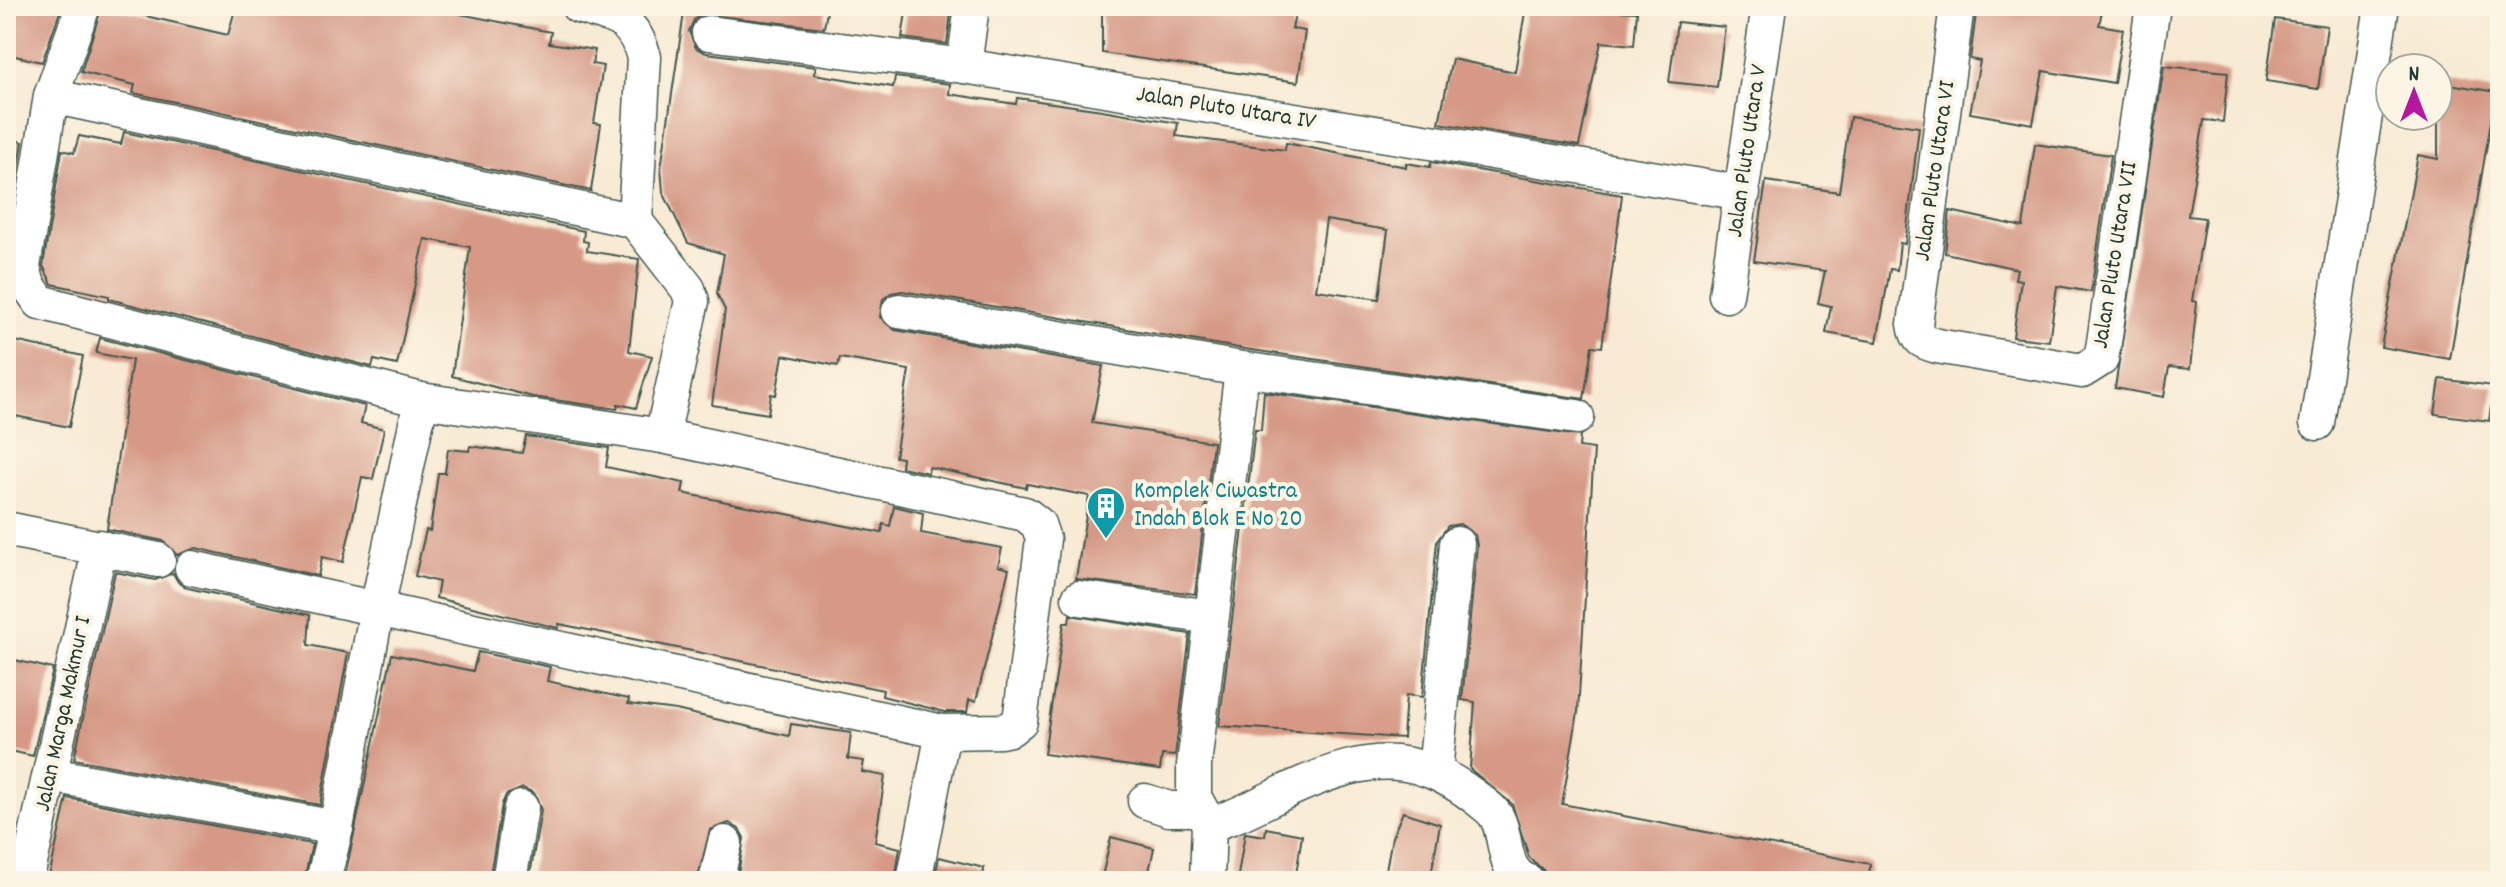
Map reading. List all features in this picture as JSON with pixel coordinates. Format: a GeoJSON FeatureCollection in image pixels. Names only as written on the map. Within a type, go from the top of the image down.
{"type":"FeatureCollection","features":[{"type":"Feature","properties":{"kind":"street"},"geometry":{"type":"LineString","coordinates":[[83,6],[51,96],[23,267],[28,285],[40,302],[421,400],[662,436],[1025,514],[1038,524],[1043,539],[1020,721],[1010,729],[1001,731],[943,732],[192,568]]}},
{"type":"Feature","properties":{"kind":"street"},"geometry":{"type":"LineString","coordinates":[[578,6],[627,21],[638,37],[644,57],[635,221]]}},
{"type":"Feature","properties":{"kind":"street"},"geometry":{"type":"LineString","coordinates":[[964,66],[972,6]]}},
{"type":"Feature","properties":{"kind":"street","name":"Jalan Pluto Utara V"},"geometry":{"type":"LineString","coordinates":[[1726,295],[1769,6]]}},
{"type":"Feature","properties":{"kind":"street","name":"Jalan Pluto Utara VI"},"geometry":{"type":"LineString","coordinates":[[1917,335],[1915,324],[1957,6]]}},
{"type":"Feature","properties":{"kind":"street","name":"Jalan Pluto Utara VII"},"geometry":{"type":"LineString","coordinates":[[1917,335],[1922,342],[1937,346],[2082,371],[2101,359],[2153,6]]}},
{"type":"Feature","properties":{"kind":"street"},"geometry":{"type":"LineString","coordinates":[[2317,423],[2382,6]]}},
{"type":"Feature","properties":{"kind":"street","name":"Jalan Pluto Utara IV"},"geometry":{"type":"LineString","coordinates":[[709,33],[964,66],[1743,193]]}},
{"type":"Feature","properties":{"kind":"street"},"geometry":{"type":"LineString","coordinates":[[51,96],[635,221],[688,289],[692,301],[662,436]]}},
{"type":"Feature","properties":{"kind":"street"},"geometry":{"type":"LineString","coordinates":[[899,311],[1242,369],[1577,417]]}},
{"type":"Feature","properties":{"kind":"street"},"geometry":{"type":"LineString","coordinates":[[1207,881],[1204,816],[1194,797],[1194,765],[1242,369]]}},
{"type":"Feature","properties":{"kind":"street"},"geometry":{"type":"LineString","coordinates":[[323,881],[421,400]]}},
{"type":"Feature","properties":{"kind":"street"},"geometry":{"type":"LineString","coordinates":[[6,529],[158,560]]}},
{"type":"Feature","properties":{"kind":"street"},"geometry":{"type":"LineString","coordinates":[[1435,772],[1457,544]]}},
{"type":"Feature","properties":{"kind":"street","name":"Jalan Marga Makmur I"},"geometry":{"type":"LineString","coordinates":[[26,881],[100,547]]}},
{"type":"Feature","properties":{"kind":"street"},"geometry":{"type":"LineString","coordinates":[[1079,598],[1211,617]]}},
{"type":"Feature","properties":{"kind":"street"},"geometry":{"type":"LineString","coordinates":[[914,881],[943,732]]}},
{"type":"Feature","properties":{"kind":"street"},"geometry":{"type":"LineString","coordinates":[[1145,801],[1169,809],[1230,820],[1345,767],[1399,761],[1461,784],[1495,813],[1510,865],[1517,877],[1527,881]]}},
{"type":"Feature","properties":{"kind":"street"},"geometry":{"type":"LineString","coordinates":[[51,775],[336,828]]}},
{"type":"Feature","properties":{"kind":"street"},"geometry":{"type":"LineString","coordinates":[[509,881],[521,808]]}},
{"type":"Feature","properties":{"kind":"street"},"geometry":{"type":"LineString","coordinates":[[716,881],[725,843]]}},
{"type":"Feature","properties":{"kind":"building"},"geometry":{"type":"Polygon","coordinates":[[[6,6],[62,6],[42,62],[6,54],[6,6]]]}},
{"type":"Feature","properties":{"kind":"building"},"geometry":{"type":"Polygon","coordinates":[[[102,6],[228,35],[236,6],[462,6],[460,14],[551,32],[549,43],[595,50],[592,64],[603,66],[594,123],[601,124],[591,191],[133,93],[135,85],[81,72],[102,6]]]}},
{"type":"Feature","properties":{"kind":"building"},"geometry":{"type":"Polygon","coordinates":[[[685,6],[828,6],[824,28],[702,14],[694,20],[689,31],[696,48],[706,53],[816,67],[814,74],[893,87],[895,77],[950,84],[949,94],[1016,104],[1017,98],[1178,123],[1176,136],[1285,150],[1286,143],[1406,167],[1406,163],[1430,167],[1431,162],[1622,195],[1602,347],[1592,346],[1584,399],[1245,349],[902,291],[891,293],[883,299],[880,317],[895,330],[1103,366],[1092,423],[1213,442],[1195,594],[1076,579],[1089,496],[1027,484],[1026,488],[929,467],[928,473],[901,467],[902,458],[895,457],[909,370],[840,358],[838,366],[783,355],[776,395],[771,394],[768,414],[712,405],[725,310],[717,294],[724,254],[688,243],[663,192],[661,168],[685,6]],[[1326,220],[1316,290],[1379,299],[1388,230],[1326,220]]]}},
{"type":"Feature","properties":{"kind":"building"},"geometry":{"type":"Polygon","coordinates":[[[907,6],[952,6],[947,44],[902,38],[907,6]]]}},
{"type":"Feature","properties":{"kind":"building"},"geometry":{"type":"Polygon","coordinates":[[[1158,6],[1186,6],[1251,18],[1254,6],[1297,6],[1292,29],[1305,31],[1298,82],[1102,53],[1102,9],[1157,9],[1158,6]]]}},
{"type":"Feature","properties":{"kind":"building"},"geometry":{"type":"Polygon","coordinates":[[[1526,6],[1637,12],[1634,45],[1601,42],[1579,146],[1439,123],[1452,59],[1515,72],[1526,6]]]}},
{"type":"Feature","properties":{"kind":"building"},"geometry":{"type":"Polygon","coordinates":[[[1977,6],[2103,6],[2099,25],[2123,29],[2114,83],[2043,71],[2033,124],[1970,113],[1980,61],[1970,59],[1977,6]]]}},
{"type":"Feature","properties":{"kind":"building"},"geometry":{"type":"Polygon","coordinates":[[[2275,19],[2327,26],[2318,89],[2266,81],[2275,19]]]}},
{"type":"Feature","properties":{"kind":"building"},"geometry":{"type":"Polygon","coordinates":[[[1677,22],[1725,27],[1717,87],[1669,82],[1677,22]]]}},
{"type":"Feature","properties":{"kind":"building"},"geometry":{"type":"Polygon","coordinates":[[[2164,66],[2228,72],[2223,122],[2204,120],[2188,216],[2205,218],[2192,301],[2197,302],[2190,369],[2169,367],[2164,397],[2115,388],[2164,66]]]}},
{"type":"Feature","properties":{"kind":"building"},"geometry":{"type":"Polygon","coordinates":[[[2454,85],[2496,92],[2450,359],[2381,347],[2418,155],[2438,159],[2438,132],[2454,132],[2454,85]]]}},
{"type":"Feature","properties":{"kind":"building"},"geometry":{"type":"Polygon","coordinates":[[[1850,117],[1919,127],[1905,244],[1900,243],[1897,270],[1890,269],[1877,342],[1826,333],[1831,306],[1818,303],[1825,271],[1754,261],[1766,181],[1839,192],[1850,117]]]}},
{"type":"Feature","properties":{"kind":"building"},"geometry":{"type":"Polygon","coordinates":[[[124,132],[584,231],[583,241],[588,242],[587,251],[639,259],[629,351],[652,356],[636,408],[618,404],[617,409],[533,397],[452,376],[470,247],[425,239],[397,365],[374,360],[372,367],[109,299],[109,296],[52,284],[43,266],[62,150],[74,153],[79,136],[121,144],[124,132]]]}},
{"type":"Feature","properties":{"kind":"building"},"geometry":{"type":"Polygon","coordinates":[[[6,138],[23,142],[6,247],[6,138]]]}},
{"type":"Feature","properties":{"kind":"building"},"geometry":{"type":"Polygon","coordinates":[[[2035,144],[2111,155],[2091,292],[2057,286],[2049,341],[2013,337],[2021,280],[2015,279],[2017,269],[1945,253],[1950,211],[2023,227],[2035,144]]]}},
{"type":"Feature","properties":{"kind":"building"},"geometry":{"type":"Polygon","coordinates":[[[100,338],[365,406],[361,423],[384,429],[373,479],[362,477],[343,562],[322,557],[318,576],[196,548],[177,555],[163,541],[107,529],[132,360],[96,353],[100,338]]]}},
{"type":"Feature","properties":{"kind":"building"},"geometry":{"type":"Polygon","coordinates":[[[6,339],[83,356],[69,427],[6,414],[6,339]]]}},
{"type":"Feature","properties":{"kind":"building"},"geometry":{"type":"Polygon","coordinates":[[[2440,379],[2494,386],[2489,421],[2435,414],[2440,379]]]}},
{"type":"Feature","properties":{"kind":"building"},"geometry":{"type":"Polygon","coordinates":[[[1264,392],[1580,436],[1579,447],[1594,449],[1578,712],[1562,804],[1870,864],[1869,881],[1554,881],[1546,878],[1544,871],[1529,857],[1512,804],[1470,769],[1475,702],[1462,700],[1477,545],[1475,535],[1460,524],[1448,526],[1437,541],[1422,697],[1406,695],[1403,738],[1219,726],[1255,430],[1261,430],[1264,392]]]}},
{"type":"Feature","properties":{"kind":"building"},"geometry":{"type":"Polygon","coordinates":[[[526,436],[609,448],[606,467],[684,483],[682,493],[882,533],[883,524],[890,526],[894,506],[923,513],[921,533],[1002,548],[998,566],[1009,569],[976,701],[969,700],[967,712],[945,712],[882,696],[883,690],[559,624],[558,628],[436,598],[439,582],[415,576],[426,530],[430,531],[438,473],[445,473],[448,449],[469,451],[470,446],[522,453],[526,436]]]}},
{"type":"Feature","properties":{"kind":"building"},"geometry":{"type":"Polygon","coordinates":[[[115,572],[155,580],[173,573],[178,582],[188,588],[310,615],[308,645],[348,653],[320,805],[74,759],[115,572]]]}},
{"type":"Feature","properties":{"kind":"building"},"geometry":{"type":"Polygon","coordinates":[[[1070,615],[1190,634],[1175,756],[1162,755],[1160,770],[1044,754],[1064,623],[1069,623],[1070,615]]]}},
{"type":"Feature","properties":{"kind":"building"},"geometry":{"type":"Polygon","coordinates":[[[478,652],[550,667],[547,681],[629,699],[628,704],[676,710],[789,736],[791,724],[851,733],[848,759],[864,761],[862,772],[885,776],[875,842],[900,848],[895,881],[737,881],[744,838],[739,829],[729,823],[710,830],[697,881],[529,881],[541,810],[534,793],[523,788],[506,795],[502,804],[489,881],[344,881],[392,654],[473,671],[478,652]]]}},
{"type":"Feature","properties":{"kind":"building"},"geometry":{"type":"Polygon","coordinates":[[[6,658],[53,669],[33,756],[6,750],[6,658]]]}},
{"type":"Feature","properties":{"kind":"building"},"geometry":{"type":"Polygon","coordinates":[[[67,798],[312,844],[304,881],[48,881],[67,798]]]}},
{"type":"Feature","properties":{"kind":"building"},"geometry":{"type":"Polygon","coordinates":[[[1403,812],[1440,824],[1430,881],[1384,881],[1392,837],[1403,812]]]}},
{"type":"Feature","properties":{"kind":"building"},"geometry":{"type":"Polygon","coordinates":[[[1266,828],[1302,835],[1295,881],[1237,881],[1245,833],[1265,836],[1266,828]]]}},
{"type":"Feature","properties":{"kind":"building"},"geometry":{"type":"Polygon","coordinates":[[[1111,837],[1154,848],[1147,881],[1101,881],[1111,837]]]}},
{"type":"Feature","properties":{"kind":"building"},"geometry":{"type":"Polygon","coordinates":[[[939,857],[984,868],[983,881],[934,881],[939,857]]]}},
{"type":"Feature","properties":{"kind":"place","name":"Komplek Ciwastra Indah Blok E No 20"},"geometry":{"type":"Point","coordinates":[1106,540]}}]}
